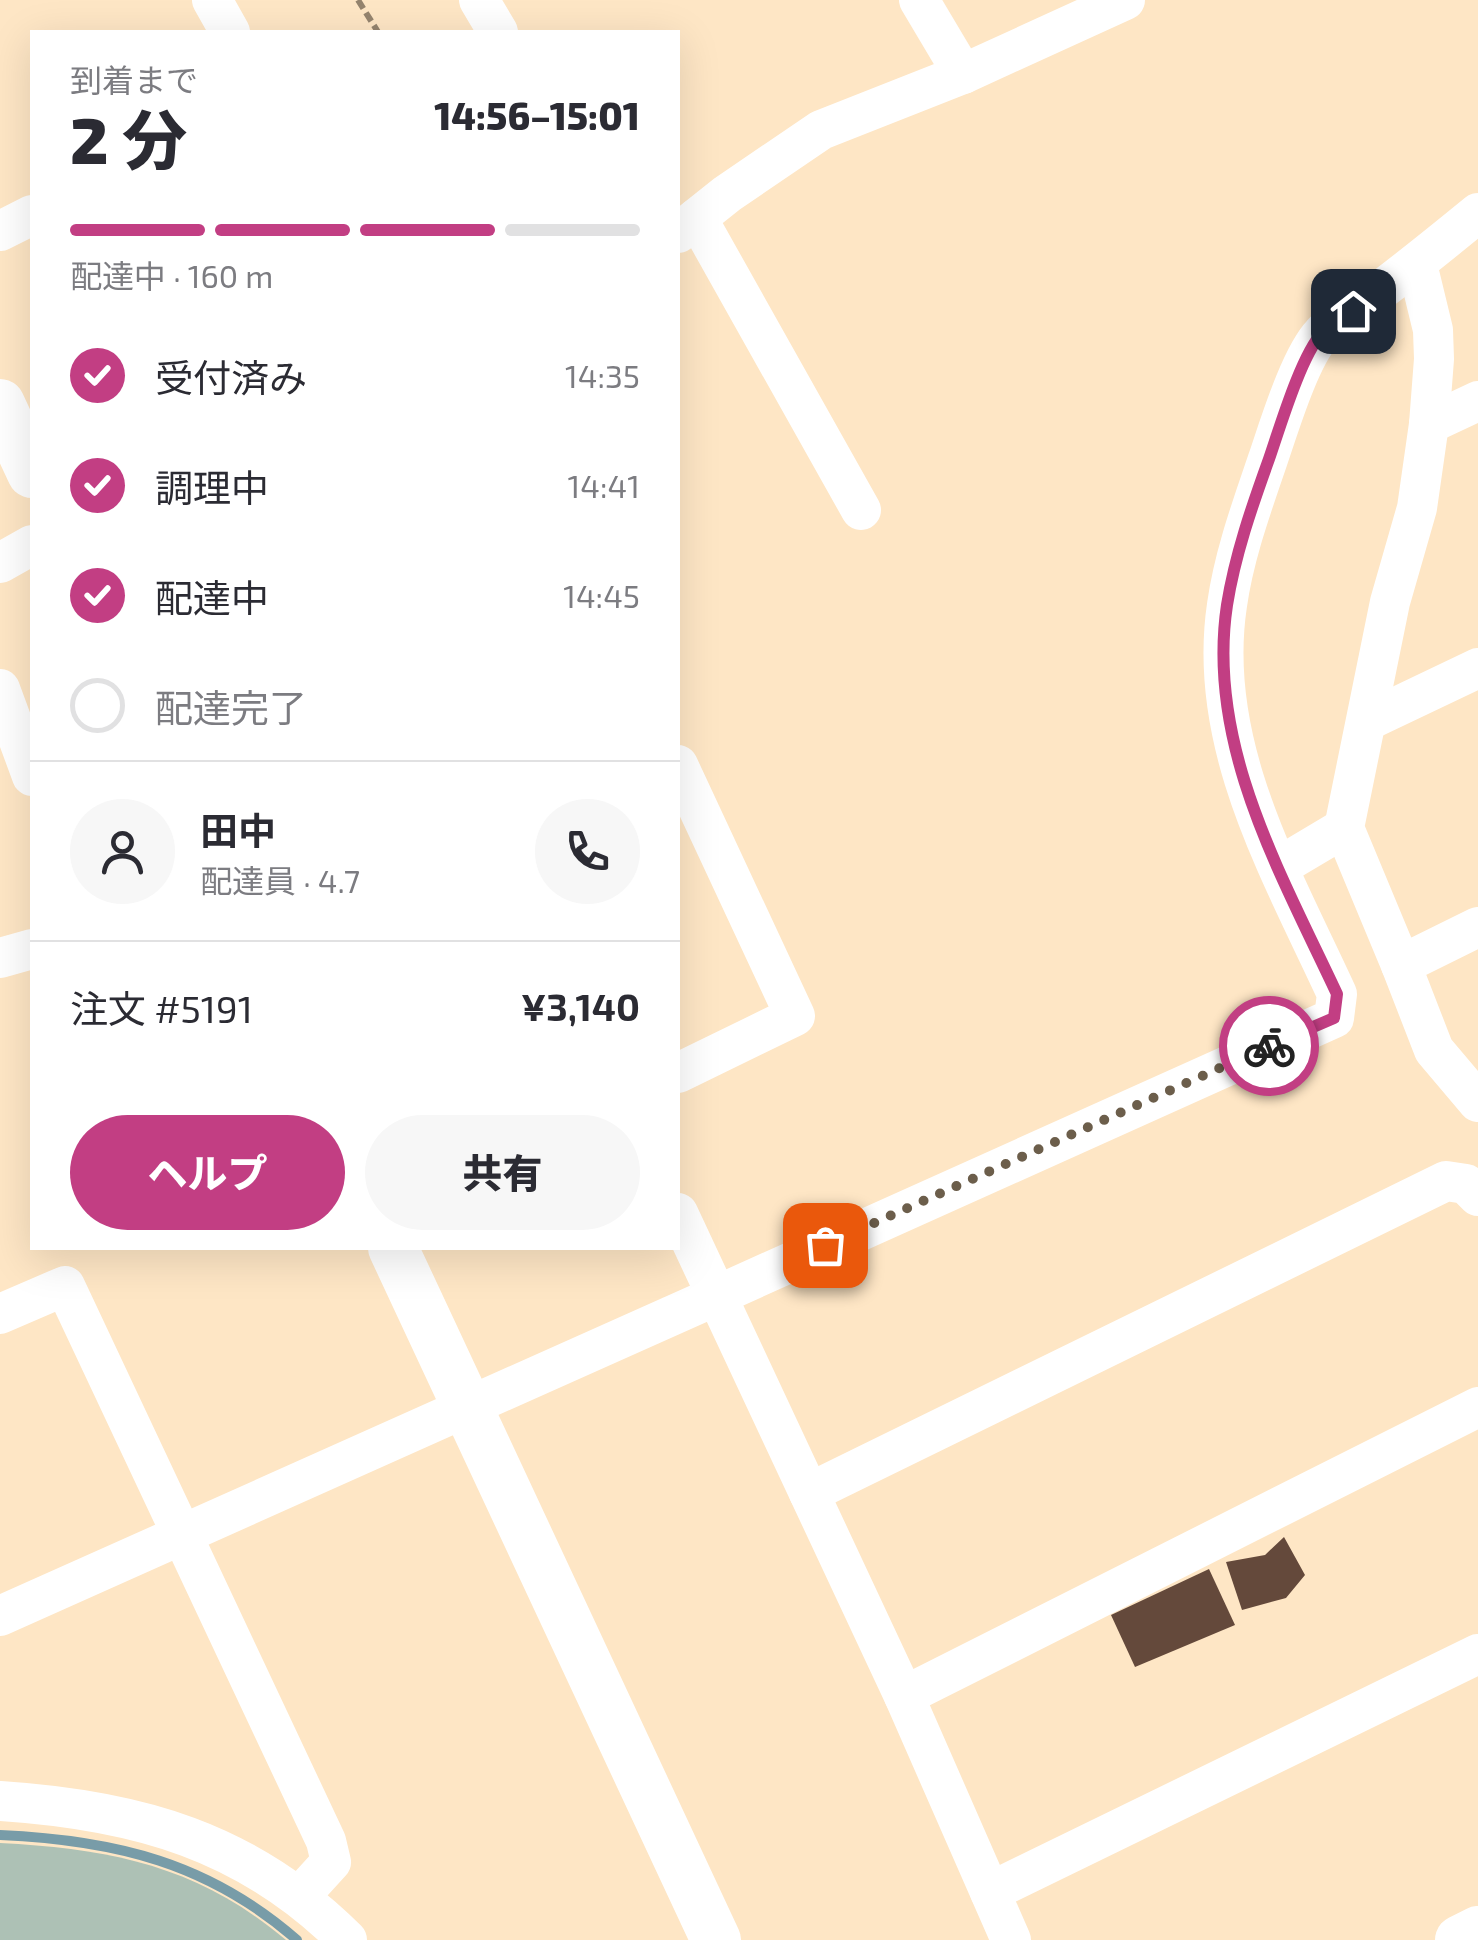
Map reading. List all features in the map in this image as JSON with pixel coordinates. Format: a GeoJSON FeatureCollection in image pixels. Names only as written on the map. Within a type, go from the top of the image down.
{"type":"FeatureCollection","features":[{"type":"Feature","properties":{"kind":"street"},"geometry":{"type":"LineString","coordinates":[[212,0],[229,30]]}},
{"type":"Feature","properties":{"kind":"street"},"geometry":{"type":"LineString","coordinates":[[479,0],[497,30]]}},
{"type":"Feature","properties":{"kind":"street"},"geometry":{"type":"LineString","coordinates":[[919,0],[963,74]]}},
{"type":"Feature","properties":{"kind":"street"},"geometry":{"type":"LineString","coordinates":[[862,510],[687,225],[821,130],[963,74],[1126,0]]}},
{"type":"Feature","properties":{"kind":"street"},"geometry":{"type":"LineString","coordinates":[[0,1616],[468,1410],[716,1294],[1334,1018],[1337,994],[1256,820],[1236,751],[1225,681],[1226,610],[1234,569],[1292,390],[1321,334],[1417,264],[1478,212]]}},
{"type":"Feature","properties":{"kind":"street"},"geometry":{"type":"LineString","coordinates":[[0,231],[30,216]]}},
{"type":"Feature","properties":{"kind":"street"},"geometry":{"type":"LineString","coordinates":[[1417,264],[1433,330],[1429,424],[1417,508],[1390,602],[1344,828],[1434,1050],[1478,1102]]}},
{"type":"Feature","properties":{"kind":"street"},"geometry":{"type":"LineString","coordinates":[[1429,424],[1478,400]]}},
{"type":"Feature","properties":{"kind":"street"},"geometry":{"type":"LineString","coordinates":[[0,404],[30,469]]}},
{"type":"Feature","properties":{"kind":"street"},"geometry":{"type":"LineString","coordinates":[[0,563],[30,546]]}},
{"type":"Feature","properties":{"kind":"street"},"geometry":{"type":"LineString","coordinates":[[1367,721],[1478,668]]}},
{"type":"Feature","properties":{"kind":"street"},"geometry":{"type":"LineString","coordinates":[[0,690],[30,771]]}},
{"type":"Feature","properties":{"kind":"street"},"geometry":{"type":"LineString","coordinates":[[680,769],[795,1016],[680,1072]]}},
{"type":"Feature","properties":{"kind":"street"},"geometry":{"type":"LineString","coordinates":[[1280,866],[1344,828]]}},
{"type":"Feature","properties":{"kind":"street"},"geometry":{"type":"LineString","coordinates":[[1401,965],[1478,927]]}},
{"type":"Feature","properties":{"kind":"street"},"geometry":{"type":"LineString","coordinates":[[0,958],[30,950]]}},
{"type":"Feature","properties":{"kind":"street"},"geometry":{"type":"LineString","coordinates":[[809,1493],[1446,1181],[1466,1184],[1478,1196]]}},
{"type":"Feature","properties":{"kind":"street"},"geometry":{"type":"LineString","coordinates":[[680,1218],[904,1696],[1011,1940]]}},
{"type":"Feature","properties":{"kind":"street"},"geometry":{"type":"LineString","coordinates":[[394,1250],[716,1940]]}},
{"type":"Feature","properties":{"kind":"street"},"geometry":{"type":"LineString","coordinates":[[0,1314],[65,1286],[326,1841],[331,1862],[300,1896]]}},
{"type":"Feature","properties":{"kind":"street"},"geometry":{"type":"LineString","coordinates":[[904,1696],[1478,1407]]}},
{"type":"Feature","properties":{"kind":"street"},"geometry":{"type":"LineString","coordinates":[[990,1892],[1478,1654]]}},
{"type":"Feature","properties":{"kind":"street"},"geometry":{"type":"LineString","coordinates":[[0,1801],[49,1804],[134,1818],[220,1848],[300,1896],[347,1940]]}},
{"type":"Feature","properties":{"kind":"street"},"geometry":{"type":"LineString","coordinates":[[1460,1940],[1478,1931]]}},
{"type":"Feature","properties":{"kind":"path"},"geometry":{"type":"LineString","coordinates":[[358,0],[377,30]]}},
{"type":"Feature","properties":{"kind":"green space"},"geometry":{"type":"Polygon","coordinates":[[[0,1843],[80,1850],[152,1866],[220,1894],[286,1940],[0,1940],[0,1843]]]}},
{"type":"Feature","properties":{"kind":"building"},"geometry":{"type":"Polygon","coordinates":[[[1284,1537],[1305,1575],[1286,1598],[1242,1610],[1226,1562],[1265,1555],[1284,1537]]]}},
{"type":"Feature","properties":{"kind":"building"},"geometry":{"type":"Polygon","coordinates":[[[1209,1569],[1235,1625],[1135,1667],[1111,1615],[1209,1569]]]}},
{"type":"Feature","properties":{"kind":"waterway"},"geometry":{"type":"LineString","coordinates":[[0,1835],[83,1843],[159,1860],[230,1892],[297,1940]]}},
{"type":"Feature","properties":{"kind":"way so far"},"geometry":{"type":"LineString","coordinates":[[825,1245],[1269,1046]]}},
{"type":"Feature","properties":{"kind":"route"},"geometry":{"type":"LineString","coordinates":[[1269,1046],[1334,1018],[1337,994],[1256,820],[1238,769],[1225,681],[1226,610],[1257,492],[1292,390],[1321,334],[1353,311]]}}]}
